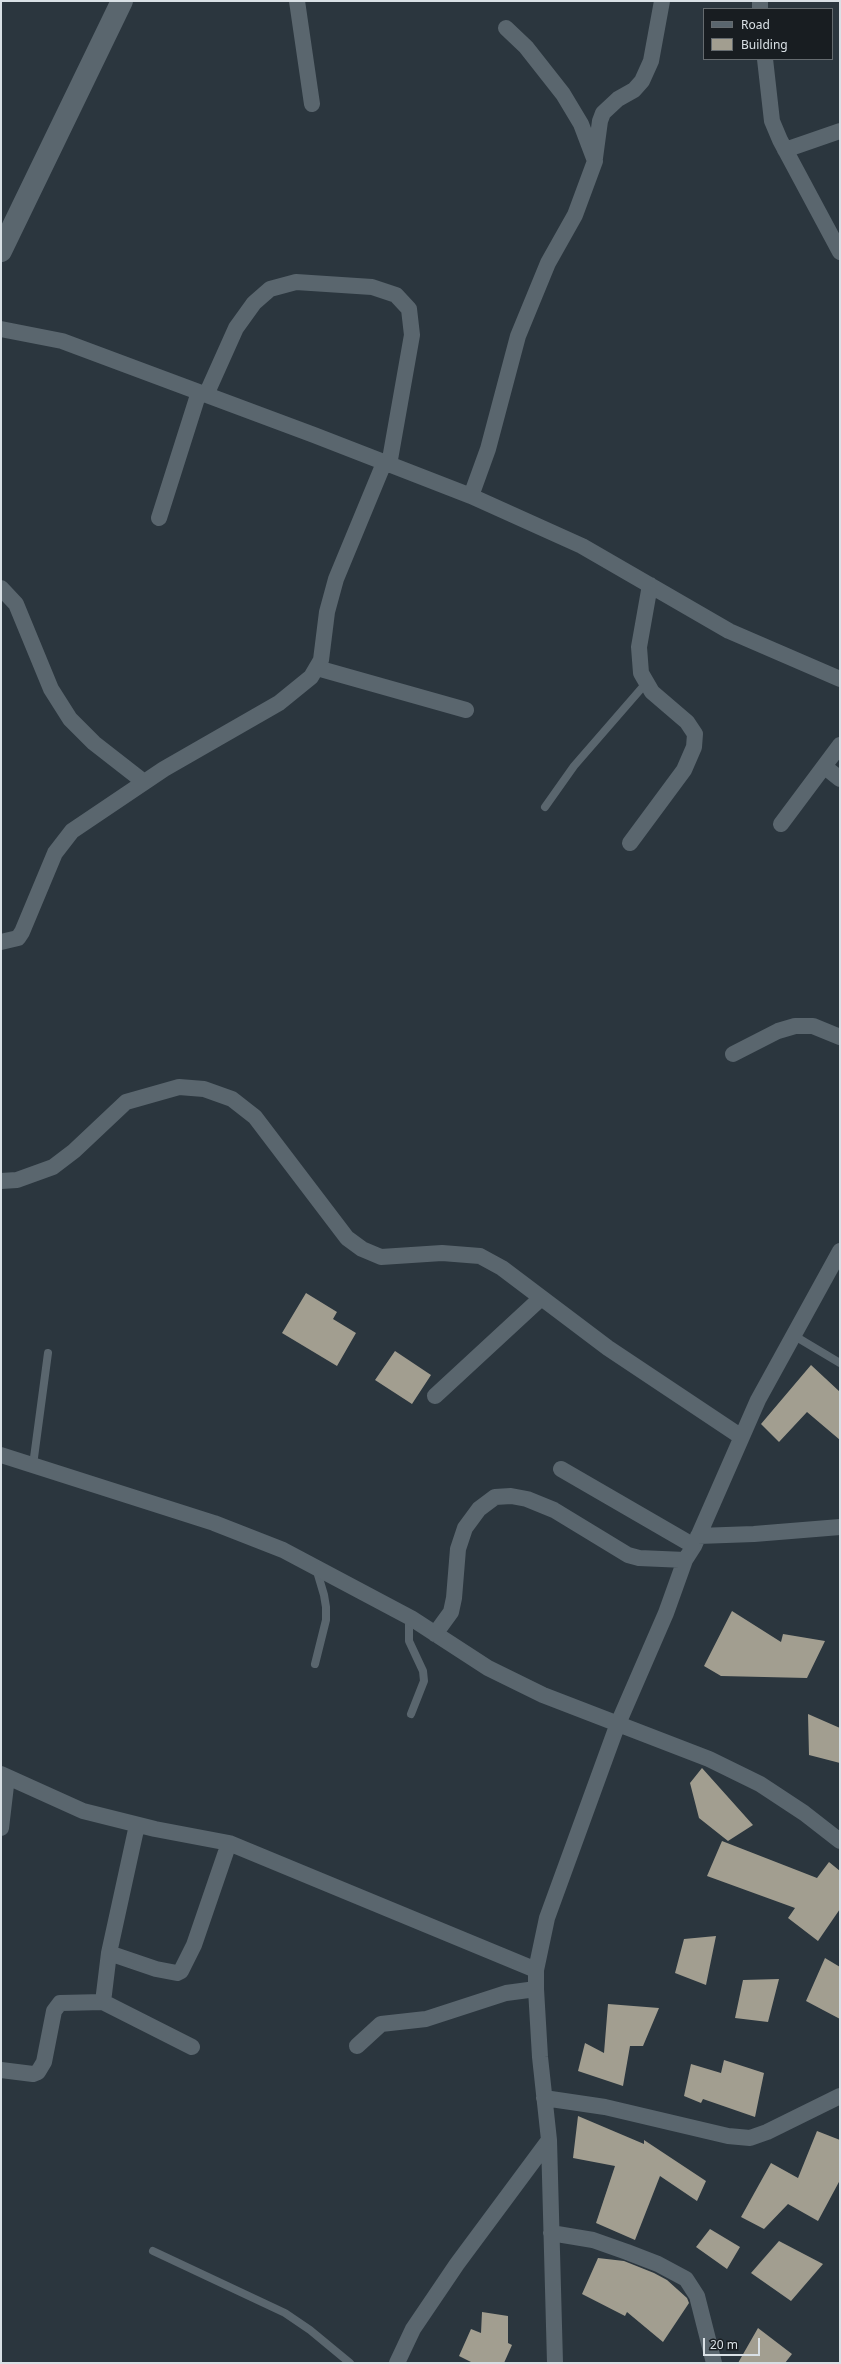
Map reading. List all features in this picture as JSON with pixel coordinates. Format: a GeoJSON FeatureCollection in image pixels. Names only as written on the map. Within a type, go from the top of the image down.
{"type":"FeatureCollection","features":[{"type":"Feature","properties":{"kind":"main road"},"geometry":{"type":"LineString","coordinates":[[1,251],[122,1]]}},
{"type":"Feature","properties":{"kind":"street"},"geometry":{"type":"LineString","coordinates":[[296,1],[312,104]]}},
{"type":"Feature","properties":{"kind":"street"},"geometry":{"type":"LineString","coordinates":[[471,496],[488,449],[518,336],[548,263],[575,215],[595,161],[600,121],[603,113],[618,99],[634,90],[642,81],[651,61],[662,1]]}},
{"type":"Feature","properties":{"kind":"street"},"geometry":{"type":"LineString","coordinates":[[506,28],[526,47],[563,94],[581,124],[595,161]]}},
{"type":"Feature","properties":{"kind":"street"},"geometry":{"type":"LineString","coordinates":[[765,60],[772,121],[785,150],[838,244]]}},
{"type":"Feature","properties":{"kind":"street"},"geometry":{"type":"LineString","coordinates":[[785,150],[840,132]]}},
{"type":"Feature","properties":{"kind":"street"},"geometry":{"type":"LineString","coordinates":[[1,942],[18,938],[22,932],[55,853],[72,831],[144,782],[279,703],[310,677],[317,668],[321,660],[327,612],[336,579],[386,464],[412,335],[409,309],[396,294],[372,287],[296,282],[270,289],[254,303],[236,328],[202,393],[159,518]]}},
{"type":"Feature","properties":{"kind":"street"},"geometry":{"type":"LineString","coordinates":[[1,329],[62,341],[471,496],[582,546],[729,631],[840,679]]}},
{"type":"Feature","properties":{"kind":"street"},"geometry":{"type":"LineString","coordinates":[[630,843],[684,770],[694,747],[695,734],[687,722],[661,702],[641,673],[639,647],[650,585]]}},
{"type":"Feature","properties":{"kind":"street"},"geometry":{"type":"LineString","coordinates":[[1,588],[16,604],[51,689],[70,719],[94,743],[144,782]]}},
{"type":"Feature","properties":{"kind":"street"},"geometry":{"type":"LineString","coordinates":[[317,668],[466,710]]}},
{"type":"Feature","properties":{"kind":"street"},"geometry":{"type":"LineString","coordinates":[[782,824],[840,745]]}},
{"type":"Feature","properties":{"kind":"street"},"geometry":{"type":"LineString","coordinates":[[825,767],[840,779]]}},
{"type":"Feature","properties":{"kind":"street"},"geometry":{"type":"LineString","coordinates":[[733,1054],[778,1031],[795,1026],[813,1026],[840,1037]]}},
{"type":"Feature","properties":{"kind":"street"},"geometry":{"type":"LineString","coordinates":[[1,1181],[17,1180],[53,1167],[74,1151],[126,1102],[179,1087],[204,1089],[232,1099],[255,1117],[347,1238],[362,1249],[381,1257],[442,1253],[480,1256],[502,1268],[540,1299],[608,1348],[740,1436]]}},
{"type":"Feature","properties":{"kind":"street"},"geometry":{"type":"LineString","coordinates":[[555,2363],[549,2140],[544,2098],[536,1989],[536,1970],[547,1918],[618,1726],[666,1613],[686,1560],[696,1541],[740,1436],[840,1250]]}},
{"type":"Feature","properties":{"kind":"street"},"geometry":{"type":"LineString","coordinates":[[435,1396],[540,1299]]}},
{"type":"Feature","properties":{"kind":"street"},"geometry":{"type":"LineString","coordinates":[[1,1455],[214,1523],[282,1550],[408,1617],[488,1668],[543,1696],[618,1726],[709,1759],[760,1784],[804,1813],[840,1841]]}},
{"type":"Feature","properties":{"kind":"street"},"geometry":{"type":"LineString","coordinates":[[561,1468],[696,1541],[754,1534],[840,1527]]}},
{"type":"Feature","properties":{"kind":"street"},"geometry":{"type":"LineString","coordinates":[[435,1634],[450,1612],[454,1598],[458,1549],[465,1528],[479,1509],[496,1497],[512,1496],[527,1499],[554,1510],[628,1555],[638,1558],[686,1560]]}},
{"type":"Feature","properties":{"kind":"street"},"geometry":{"type":"LineString","coordinates":[[1,1828],[4,1775],[83,1811],[137,1825],[229,1844],[405,1918],[536,1970]]}},
{"type":"Feature","properties":{"kind":"street"},"geometry":{"type":"LineString","coordinates":[[103,2002],[109,1953],[137,1825]]}},
{"type":"Feature","properties":{"kind":"street"},"geometry":{"type":"LineString","coordinates":[[109,1953],[156,1969],[177,1973],[181,1971],[194,1944],[229,1844]]}},
{"type":"Feature","properties":{"kind":"street"},"geometry":{"type":"LineString","coordinates":[[357,2046],[381,2024],[426,2019],[506,1993],[536,1989]]}},
{"type":"Feature","properties":{"kind":"street"},"geometry":{"type":"LineString","coordinates":[[1,2070],[33,2074],[41,2069],[44,2062],[54,2011],[60,2003],[103,2002],[192,2047]]}},
{"type":"Feature","properties":{"kind":"street"},"geometry":{"type":"LineString","coordinates":[[544,2098],[605,2107],[728,2136],[750,2138],[767,2132],[840,2096]]}},
{"type":"Feature","properties":{"kind":"street"},"geometry":{"type":"LineString","coordinates":[[397,2363],[414,2329],[457,2264],[549,2140]]}},
{"type":"Feature","properties":{"kind":"street"},"geometry":{"type":"LineString","coordinates":[[551,2232],[593,2240],[614,2247],[649,2260],[686,2279],[697,2296],[714,2363]]}},
{"type":"Feature","properties":{"kind":"lane"},"geometry":{"type":"LineString","coordinates":[[545,806],[574,766],[647,682]]}},
{"type":"Feature","properties":{"kind":"lane"},"geometry":{"type":"LineString","coordinates":[[794,1334],[840,1363]]}},
{"type":"Feature","properties":{"kind":"lane"},"geometry":{"type":"LineString","coordinates":[[32,1465],[48,1353]]}},
{"type":"Feature","properties":{"kind":"lane"},"geometry":{"type":"LineString","coordinates":[[315,1567],[324,1595],[326,1620],[315,1664]]}},
{"type":"Feature","properties":{"kind":"lane"},"geometry":{"type":"LineString","coordinates":[[408,1617],[409,1641],[423,1671],[424,1681],[411,1714]]}},
{"type":"Feature","properties":{"kind":"lane"},"geometry":{"type":"LineString","coordinates":[[153,2251],[285,2313],[310,2330],[350,2363]]}},
{"type":"Feature","properties":{"kind":"building"},"geometry":{"type":"Polygon","coordinates":[[[306,1293],[337,1312],[333,1319],[356,1333],[337,1366],[282,1333],[306,1293]]]}},
{"type":"Feature","properties":{"kind":"building"},"geometry":{"type":"Polygon","coordinates":[[[395,1351],[431,1375],[412,1404],[375,1380],[395,1351]]]}},
{"type":"Feature","properties":{"kind":"building"},"geometry":{"type":"Polygon","coordinates":[[[811,1365],[840,1392],[840,1440],[807,1412],[779,1442],[761,1424],[811,1365]]]}},
{"type":"Feature","properties":{"kind":"building"},"geometry":{"type":"Polygon","coordinates":[[[732,1611],[781,1642],[783,1634],[825,1641],[807,1678],[721,1676],[704,1666],[732,1611]]]}},
{"type":"Feature","properties":{"kind":"building"},"geometry":{"type":"Polygon","coordinates":[[[808,1714],[840,1728],[840,1763],[809,1755],[808,1714]]]}},
{"type":"Feature","properties":{"kind":"building"},"geometry":{"type":"Polygon","coordinates":[[[702,1768],[753,1825],[728,1841],[699,1818],[690,1783],[702,1768]]]}},
{"type":"Feature","properties":{"kind":"building"},"geometry":{"type":"Polygon","coordinates":[[[722,1841],[817,1878],[829,1862],[840,1871],[840,1909],[818,1941],[788,1918],[795,1908],[707,1876],[722,1841]]]}},
{"type":"Feature","properties":{"kind":"building"},"geometry":{"type":"Polygon","coordinates":[[[716,1936],[706,1985],[675,1973],[684,1939],[716,1936]]]}},
{"type":"Feature","properties":{"kind":"building"},"geometry":{"type":"Polygon","coordinates":[[[825,1958],[840,1967],[840,2019],[806,2001],[825,1958]]]}},
{"type":"Feature","properties":{"kind":"building"},"geometry":{"type":"Polygon","coordinates":[[[779,1979],[768,2022],[735,2018],[743,1980],[779,1979]]]}},
{"type":"Feature","properties":{"kind":"building"},"geometry":{"type":"Polygon","coordinates":[[[608,2004],[659,2008],[643,2046],[630,2046],[623,2086],[578,2071],[585,2043],[604,2053],[608,2004]]]}},
{"type":"Feature","properties":{"kind":"building"},"geometry":{"type":"Polygon","coordinates":[[[724,2060],[764,2073],[755,2117],[703,2099],[701,2103],[684,2096],[691,2064],[721,2073],[724,2060]]]}},
{"type":"Feature","properties":{"kind":"building"},"geometry":{"type":"Polygon","coordinates":[[[578,2116],[644,2144],[644,2140],[706,2181],[697,2201],[660,2176],[635,2240],[596,2223],[615,2166],[573,2158],[578,2116]]]}},
{"type":"Feature","properties":{"kind":"building"},"geometry":{"type":"Polygon","coordinates":[[[817,2131],[840,2140],[840,2180],[818,2221],[788,2204],[764,2229],[741,2217],[771,2163],[798,2178],[817,2131]]]}},
{"type":"Feature","properties":{"kind":"building"},"geometry":{"type":"Polygon","coordinates":[[[710,2229],[740,2247],[727,2269],[696,2247],[710,2229]]]}},
{"type":"Feature","properties":{"kind":"building"},"geometry":{"type":"Polygon","coordinates":[[[779,2241],[823,2264],[791,2301],[751,2273],[779,2241]]]}},
{"type":"Feature","properties":{"kind":"building"},"geometry":{"type":"Polygon","coordinates":[[[598,2258],[624,2261],[654,2273],[667,2280],[687,2298],[689,2303],[663,2342],[627,2312],[625,2316],[582,2294],[598,2258]]]}},
{"type":"Feature","properties":{"kind":"building"},"geometry":{"type":"Polygon","coordinates":[[[482,2312],[508,2316],[508,2343],[512,2345],[504,2363],[473,2363],[459,2356],[471,2329],[481,2333],[482,2312]]]}},
{"type":"Feature","properties":{"kind":"building"},"geometry":{"type":"Polygon","coordinates":[[[758,2328],[792,2354],[785,2363],[738,2363],[758,2328]]]}}]}
